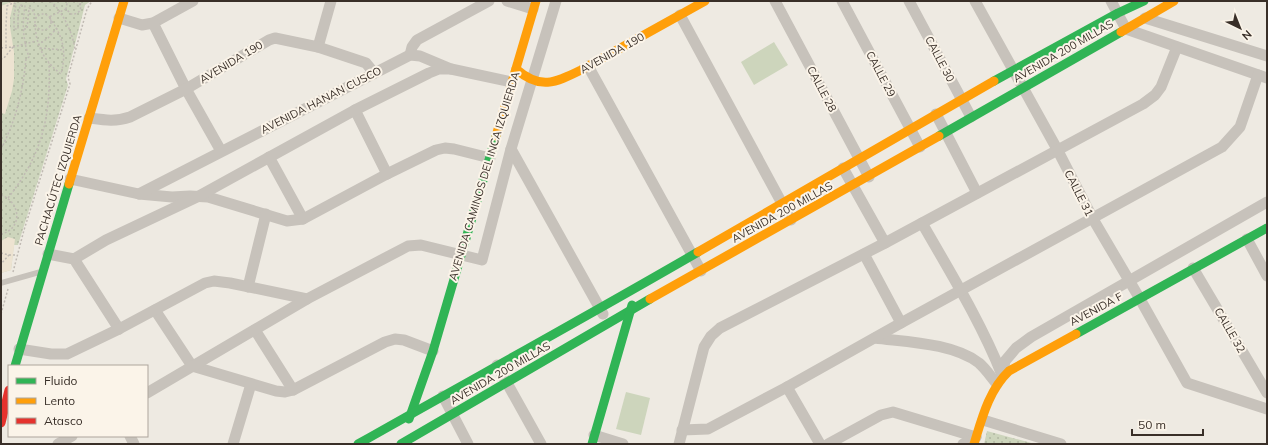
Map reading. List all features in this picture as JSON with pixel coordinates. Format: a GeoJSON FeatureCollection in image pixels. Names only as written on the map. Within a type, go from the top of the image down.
{"type":"FeatureCollection","features":[{"type":"Feature","properties":{"kind":"main road","name":"PACHACÚTEC IZQUIERDA"},"geometry":{"type":"LineString","coordinates":[[15,365],[42,271],[124,1]]}},
{"type":"Feature","properties":{"kind":"main road","name":"AVENIDA 190"},"geometry":{"type":"LineString","coordinates":[[532,81],[543,83],[568,77],[705,1]]}},
{"type":"Feature","properties":{"kind":"main road","name":"AVENIDA 200 MILLAS"},"geometry":{"type":"LineString","coordinates":[[358,444],[497,365],[600,309],[1013,70],[1118,13],[1144,1]]}},
{"type":"Feature","properties":{"kind":"main road","name":"AVENIDA 200 MILLAS"},"geometry":{"type":"LineString","coordinates":[[401,444],[631,310],[869,177],[1174,1]]}},
{"type":"Feature","properties":{"kind":"main road","name":"AVENIDA CAMINOS DEL INCA IZQUIERDA"},"geometry":{"type":"LineString","coordinates":[[401,444],[432,351],[535,5]]}},
{"type":"Feature","properties":{"kind":"main road"},"geometry":{"type":"LineString","coordinates":[[516,69],[523,77],[532,81]]}},
{"type":"Feature","properties":{"kind":"main road","name":"AVENIDA F"},"geometry":{"type":"LineString","coordinates":[[1000,380],[1016,366],[1267,228]]}},
{"type":"Feature","properties":{"kind":"main road"},"geometry":{"type":"LineString","coordinates":[[593,440],[637,287]]}},
{"type":"Feature","properties":{"kind":"main road"},"geometry":{"type":"LineString","coordinates":[[975,440],[1000,380]]}},
{"type":"Feature","properties":{"kind":"main road"},"geometry":{"type":"LineString","coordinates":[[1,423],[8,394]]}},
{"type":"Feature","properties":{"kind":"street"},"geometry":{"type":"LineString","coordinates":[[119,18],[142,25],[153,23],[193,1]]}},
{"type":"Feature","properties":{"kind":"street"},"geometry":{"type":"LineString","coordinates":[[318,47],[331,1]]}},
{"type":"Feature","properties":{"kind":"street"},"geometry":{"type":"LineString","coordinates":[[489,1],[417,40],[410,54],[420,56],[450,69],[512,82]]}},
{"type":"Feature","properties":{"kind":"street"},"geometry":{"type":"LineString","coordinates":[[507,1],[535,5]]}},
{"type":"Feature","properties":{"kind":"street","name":"AVENIDA CAMINOS DEL INCA IZQUIERDA"},"geometry":{"type":"LineString","coordinates":[[461,254],[482,260],[511,149],[556,1]]}},
{"type":"Feature","properties":{"kind":"street","name":"CALLE 28"},"geometry":{"type":"LineString","coordinates":[[775,1],[869,177]]}},
{"type":"Feature","properties":{"kind":"street","name":"CALLE 29"},"geometry":{"type":"LineString","coordinates":[[842,1],[920,147]]}},
{"type":"Feature","properties":{"kind":"street","name":"CALLE 30"},"geometry":{"type":"LineString","coordinates":[[909,1],[971,117]]}},
{"type":"Feature","properties":{"kind":"street","name":"CALLE 31"},"geometry":{"type":"LineString","coordinates":[[975,1],[1057,149],[1093,219],[1187,383],[1267,409]]}},
{"type":"Feature","properties":{"kind":"street"},"geometry":{"type":"LineString","coordinates":[[682,430],[708,429],[1222,147],[1240,127],[1263,77],[1126,29],[1111,1]]}},
{"type":"Feature","properties":{"kind":"street"},"geometry":{"type":"LineString","coordinates":[[680,15],[792,220]]}},
{"type":"Feature","properties":{"kind":"street"},"geometry":{"type":"LineString","coordinates":[[1145,18],[1267,56]]}},
{"type":"Feature","properties":{"kind":"street"},"geometry":{"type":"LineString","coordinates":[[153,23],[186,89],[221,151]]}},
{"type":"Feature","properties":{"kind":"street","name":"AVENIDA 190"},"geometry":{"type":"LineString","coordinates":[[89,118],[111,121],[130,117],[186,89],[269,40],[281,38],[318,47],[366,63],[374,72]]}},
{"type":"Feature","properties":{"kind":"street"},"geometry":{"type":"LineString","coordinates":[[679,444],[704,347],[711,336],[720,328],[885,243],[1143,104],[1155,95],[1161,87],[1177,47]]}},
{"type":"Feature","properties":{"kind":"street","name":"AVENIDA HANAN CUSCO"},"geometry":{"type":"LineString","coordinates":[[139,194],[410,54]]}},
{"type":"Feature","properties":{"kind":"street"},"geometry":{"type":"LineString","coordinates":[[588,66],[701,271]]}},
{"type":"Feature","properties":{"kind":"street"},"geometry":{"type":"LineString","coordinates":[[48,254],[74,259],[106,240],[197,197],[355,110],[429,73],[439,69],[450,69]]}},
{"type":"Feature","properties":{"kind":"street"},"geometry":{"type":"LineString","coordinates":[[355,110],[387,174]]}},
{"type":"Feature","properties":{"kind":"street"},"geometry":{"type":"LineString","coordinates":[[936,114],[977,193]]}},
{"type":"Feature","properties":{"kind":"street"},"geometry":{"type":"LineString","coordinates":[[70,179],[139,194],[172,197],[208,197],[288,221],[303,219],[387,174],[436,150],[444,148],[454,149],[490,158]]}},
{"type":"Feature","properties":{"kind":"street"},"geometry":{"type":"LineString","coordinates":[[511,149],[608,324]]}},
{"type":"Feature","properties":{"kind":"street"},"geometry":{"type":"LineString","coordinates":[[269,157],[303,219]]}},
{"type":"Feature","properties":{"kind":"street"},"geometry":{"type":"LineString","coordinates":[[843,168],[854,185],[885,243]]}},
{"type":"Feature","properties":{"kind":"street"},"geometry":{"type":"LineString","coordinates":[[1000,380],[1005,361],[1016,348],[1031,337],[1128,280],[1267,202]]}},
{"type":"Feature","properties":{"kind":"street"},"geometry":{"type":"LineString","coordinates":[[248,287],[266,214]]}},
{"type":"Feature","properties":{"kind":"street"},"geometry":{"type":"LineString","coordinates":[[922,222],[992,349],[1000,380]]}},
{"type":"Feature","properties":{"kind":"street"},"geometry":{"type":"LineString","coordinates":[[1247,239],[1267,276]]}},
{"type":"Feature","properties":{"kind":"street"},"geometry":{"type":"LineString","coordinates":[[148,392],[307,299],[408,246],[421,246],[461,254]]}},
{"type":"Feature","properties":{"kind":"street"},"geometry":{"type":"LineString","coordinates":[[864,254],[901,323]]}},
{"type":"Feature","properties":{"kind":"street"},"geometry":{"type":"LineString","coordinates":[[74,259],[119,329]]}},
{"type":"Feature","properties":{"kind":"street","name":"CALLE 32"},"geometry":{"type":"LineString","coordinates":[[1194,268],[1267,393]]}},
{"type":"Feature","properties":{"kind":"street"},"geometry":{"type":"LineString","coordinates":[[19,349],[51,354],[67,354],[119,329],[205,283],[214,281],[307,299]]}},
{"type":"Feature","properties":{"kind":"street"},"geometry":{"type":"LineString","coordinates":[[155,310],[192,366],[276,391],[285,392],[293,390],[385,342],[395,339],[404,340],[432,351]]}},
{"type":"Feature","properties":{"kind":"street"},"geometry":{"type":"LineString","coordinates":[[255,330],[293,390]]}},
{"type":"Feature","properties":{"kind":"street"},"geometry":{"type":"LineString","coordinates":[[875,338],[951,349],[974,359],[1000,380]]}},
{"type":"Feature","properties":{"kind":"street"},"geometry":{"type":"LineString","coordinates":[[497,365],[541,444]]}},
{"type":"Feature","properties":{"kind":"street"},"geometry":{"type":"LineString","coordinates":[[233,444],[251,384]]}},
{"type":"Feature","properties":{"kind":"street"},"geometry":{"type":"LineString","coordinates":[[787,387],[820,444]]}},
{"type":"Feature","properties":{"kind":"street"},"geometry":{"type":"LineString","coordinates":[[443,396],[468,444]]}},
{"type":"Feature","properties":{"kind":"street"},"geometry":{"type":"LineString","coordinates":[[828,444],[882,415],[893,412],[975,440]]}},
{"type":"Feature","properties":{"kind":"street"},"geometry":{"type":"LineString","coordinates":[[983,420],[1061,444]]}},
{"type":"Feature","properties":{"kind":"street"},"geometry":{"type":"LineString","coordinates":[[58,444],[70,437]]}},
{"type":"Feature","properties":{"kind":"street"},"geometry":{"type":"LineString","coordinates":[[593,440],[623,444]]}},
{"type":"Feature","properties":{"kind":"street"},"geometry":{"type":"LineString","coordinates":[[963,444],[975,440]]}},
{"type":"Feature","properties":{"kind":"lane"},"geometry":{"type":"LineString","coordinates":[[1,283],[42,271]]}},
{"type":"Feature","properties":{"kind":"path"},"geometry":{"type":"LineString","coordinates":[[51,1],[69,26],[75,51]]}},
{"type":"Feature","properties":{"kind":"path"},"geometry":{"type":"LineString","coordinates":[[66,9],[67,3],[70,1]]}},
{"type":"Feature","properties":{"kind":"path"},"geometry":{"type":"LineString","coordinates":[[77,1],[80,5]]}},
{"type":"Feature","properties":{"kind":"path"},"geometry":{"type":"LineString","coordinates":[[66,9],[74,15],[79,11],[82,1]]}},
{"type":"Feature","properties":{"kind":"path"},"geometry":{"type":"LineString","coordinates":[[1,314],[70,84],[68,77],[86,13],[92,1]]}},
{"type":"Feature","properties":{"kind":"path"},"geometry":{"type":"LineString","coordinates":[[1,149],[13,122],[22,90],[26,59],[29,58],[23,29],[25,6],[20,5],[18,30],[14,29],[16,4],[14,3],[8,6],[6,48]]}},
{"type":"Feature","properties":{"kind":"path"},"geometry":{"type":"LineString","coordinates":[[23,29],[27,29],[29,8],[32,9],[36,18],[35,24],[39,48],[49,63],[61,74],[64,50],[57,28],[50,17],[44,14],[41,14],[36,18]]}},
{"type":"Feature","properties":{"kind":"path"},"geometry":{"type":"LineString","coordinates":[[50,17],[66,9]]}},
{"type":"Feature","properties":{"kind":"path"},"geometry":{"type":"LineString","coordinates":[[79,11],[86,13]]}},
{"type":"Feature","properties":{"kind":"path"},"geometry":{"type":"LineString","coordinates":[[35,24],[39,29],[48,29],[51,24],[50,17]]}},
{"type":"Feature","properties":{"kind":"path"},"geometry":{"type":"LineString","coordinates":[[38,45],[48,38],[57,28]]}},
{"type":"Feature","properties":{"kind":"path"},"geometry":{"type":"LineString","coordinates":[[1,48],[13,47],[37,41]]}},
{"type":"Feature","properties":{"kind":"path"},"geometry":{"type":"LineString","coordinates":[[1,59],[4,58],[13,47]]}},
{"type":"Feature","properties":{"kind":"path"},"geometry":{"type":"LineString","coordinates":[[39,48],[64,50]]}},
{"type":"Feature","properties":{"kind":"path"},"geometry":{"type":"LineString","coordinates":[[8,198],[30,165],[42,134],[49,101],[49,63]]}},
{"type":"Feature","properties":{"kind":"path"},"geometry":{"type":"LineString","coordinates":[[1,195],[8,198],[15,207],[17,213],[16,220],[10,230],[1,234]]}},
{"type":"Feature","properties":{"kind":"path"},"geometry":{"type":"LineString","coordinates":[[1,253],[18,255]]}},
{"type":"Feature","properties":{"kind":"path"},"geometry":{"type":"LineString","coordinates":[[1,264],[9,255]]}},
{"type":"Feature","properties":{"kind":"green space"},"geometry":{"type":"Polygon","coordinates":[[[1,1],[91,1],[85,5],[66,79],[68,85],[18,245],[14,245],[11,270],[1,273],[1,1]]]}},
{"type":"Feature","properties":{"kind":"green space"},"geometry":{"type":"Polygon","coordinates":[[[774,42],[788,65],[754,85],[741,62],[774,42]]]}},
{"type":"Feature","properties":{"kind":"green space"},"geometry":{"type":"Polygon","coordinates":[[[626,392],[650,398],[641,435],[616,429],[626,392]]]}},
{"type":"Feature","properties":{"kind":"green space"},"geometry":{"type":"Polygon","coordinates":[[[987,431],[1035,444],[984,444],[987,431]]]}},
{"type":"Feature","properties":{"kind":"shaded area"},"geometry":{"type":"Polygon","coordinates":[[[14,1],[10,18],[10,27],[14,52],[14,79],[5,114],[1,113],[1,6],[14,1]]]}},
{"type":"Feature","properties":{"kind":"shaded area"},"geometry":{"type":"Polygon","coordinates":[[[8,237],[15,239],[11,270],[1,273],[1,241],[8,237]]]}},
{"type":"Feature","properties":{"kind":"traffic: fast"},"geometry":{"type":"LineString","coordinates":[[994,81],[1118,13],[1144,1]]}},
{"type":"Feature","properties":{"kind":"traffic: fast"},"geometry":{"type":"LineString","coordinates":[[939,136],[1121,32]]}},
{"type":"Feature","properties":{"kind":"traffic: fast"},"geometry":{"type":"LineString","coordinates":[[409,419],[433,351],[496,136]]}},
{"type":"Feature","properties":{"kind":"traffic: fast"},"geometry":{"type":"LineString","coordinates":[[15,365],[69,184]]}},
{"type":"Feature","properties":{"kind":"traffic: fast"},"geometry":{"type":"LineString","coordinates":[[1076,334],[1267,228]]}},
{"type":"Feature","properties":{"kind":"traffic: fast"},"geometry":{"type":"LineString","coordinates":[[358,444],[698,252]]}},
{"type":"Feature","properties":{"kind":"traffic: fast"},"geometry":{"type":"LineString","coordinates":[[401,444],[650,299]]}},
{"type":"Feature","properties":{"kind":"traffic: fast"},"geometry":{"type":"LineString","coordinates":[[592,444],[632,305]]}},
{"type":"Feature","properties":{"kind":"traffic: slow"},"geometry":{"type":"LineString","coordinates":[[69,184],[124,1]]}},
{"type":"Feature","properties":{"kind":"traffic: slow"},"geometry":{"type":"LineString","coordinates":[[496,136],[536,1]]}},
{"type":"Feature","properties":{"kind":"traffic: slow"},"geometry":{"type":"LineString","coordinates":[[516,69],[533,80],[540,82],[555,81],[581,70],[705,1]]}},
{"type":"Feature","properties":{"kind":"traffic: slow"},"geometry":{"type":"LineString","coordinates":[[1121,32],[1174,1]]}},
{"type":"Feature","properties":{"kind":"traffic: slow"},"geometry":{"type":"LineString","coordinates":[[698,252],[994,81]]}},
{"type":"Feature","properties":{"kind":"traffic: slow"},"geometry":{"type":"LineString","coordinates":[[650,299],[939,136]]}},
{"type":"Feature","properties":{"kind":"traffic: slow"},"geometry":{"type":"LineString","coordinates":[[974,444],[983,414],[991,396],[996,387],[1009,371],[1076,334]]}},
{"type":"Feature","properties":{"kind":"traffic: jam"},"geometry":{"type":"LineString","coordinates":[[1,423],[8,394]]}}]}
